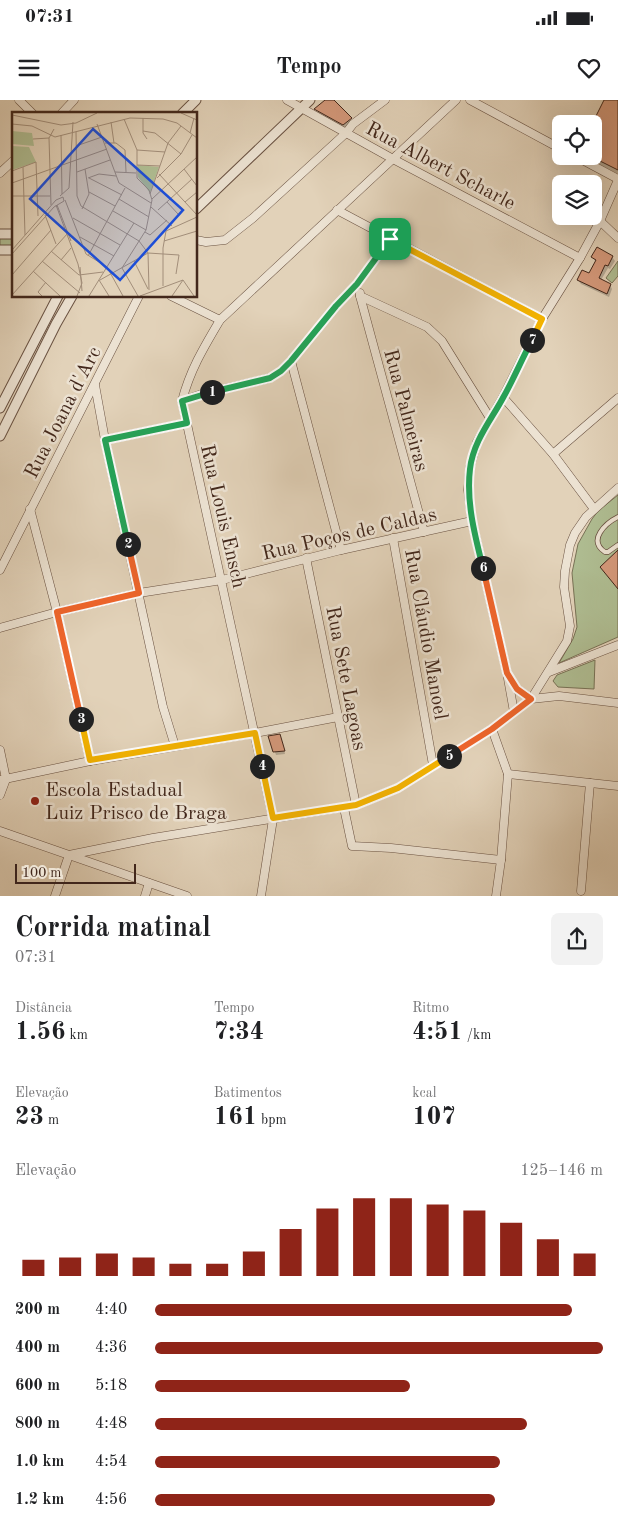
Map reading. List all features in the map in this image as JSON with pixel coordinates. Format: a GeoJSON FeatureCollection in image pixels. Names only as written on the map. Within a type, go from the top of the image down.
{"type":"FeatureCollection","features":[{"type":"Feature","properties":{"kind":"street"},"geometry":{"type":"LineString","coordinates":[[19,100],[31,112]]}},
{"type":"Feature","properties":{"kind":"street"},"geometry":{"type":"LineString","coordinates":[[63,112],[74,100]]}},
{"type":"Feature","properties":{"kind":"street"},"geometry":{"type":"LineString","coordinates":[[184,112],[196,100]]}},
{"type":"Feature","properties":{"kind":"street","name":"Rua Albert Scharle"},"geometry":{"type":"LineString","coordinates":[[287,100],[393,159],[580,258]]}},
{"type":"Feature","properties":{"kind":"street"},"geometry":{"type":"LineString","coordinates":[[198,207],[310,100]]}},
{"type":"Feature","properties":{"kind":"street"},"geometry":{"type":"LineString","coordinates":[[198,240],[206,242],[225,240],[253,218],[346,133],[353,124],[385,100]]}},
{"type":"Feature","properties":{"kind":"street","name":"Rua Louis Ensch"},"geometry":{"type":"LineString","coordinates":[[261,896],[273,818],[182,401],[196,360],[220,320],[456,100]]}},
{"type":"Feature","properties":{"kind":"street"},"geometry":{"type":"LineString","coordinates":[[470,100],[552,144]]}},
{"type":"Feature","properties":{"kind":"street"},"geometry":{"type":"LineString","coordinates":[[0,173],[12,162]]}},
{"type":"Feature","properties":{"kind":"street"},"geometry":{"type":"LineString","coordinates":[[591,165],[618,180],[602,216]]}},
{"type":"Feature","properties":{"kind":"street"},"geometry":{"type":"LineString","coordinates":[[337,210],[542,319]]}},
{"type":"Feature","properties":{"kind":"street"},"geometry":{"type":"LineString","coordinates":[[602,223],[618,238]]}},
{"type":"Feature","properties":{"kind":"street"},"geometry":{"type":"LineString","coordinates":[[514,712],[507,673],[472,521],[468,490],[470,467],[477,442],[503,397],[542,319],[580,258],[598,225]]}},
{"type":"Feature","properties":{"kind":"street"},"geometry":{"type":"LineString","coordinates":[[182,401],[202,394],[270,378],[281,371],[357,284],[390,239]]}},
{"type":"Feature","properties":{"kind":"street","name":"Rua Palmeiras"},"geometry":{"type":"LineString","coordinates":[[357,284],[424,532]]}},
{"type":"Feature","properties":{"kind":"street"},"geometry":{"type":"LineString","coordinates":[[360,296],[427,327],[442,341],[490,418]]}},
{"type":"Feature","properties":{"kind":"street"},"geometry":{"type":"LineString","coordinates":[[0,408],[57,298]]}},
{"type":"Feature","properties":{"kind":"street"},"geometry":{"type":"LineString","coordinates":[[0,436],[71,298]]}},
{"type":"Feature","properties":{"kind":"street","name":"Rua Joana d'Arc"},"geometry":{"type":"LineString","coordinates":[[0,570],[138,298]]}},
{"type":"Feature","properties":{"kind":"street"},"geometry":{"type":"LineString","coordinates":[[175,298],[220,320]]}},
{"type":"Feature","properties":{"kind":"street"},"geometry":{"type":"LineString","coordinates":[[46,318],[56,324]]}},
{"type":"Feature","properties":{"kind":"street"},"geometry":{"type":"LineString","coordinates":[[291,361],[341,550]]}},
{"type":"Feature","properties":{"kind":"street"},"geometry":{"type":"LineString","coordinates":[[95,385],[105,440],[174,746]]}},
{"type":"Feature","properties":{"kind":"street"},"geometry":{"type":"LineString","coordinates":[[503,397],[553,454],[594,509]]}},
{"type":"Feature","properties":{"kind":"street"},"geometry":{"type":"LineString","coordinates":[[553,454],[618,398]]}},
{"type":"Feature","properties":{"kind":"street"},"geometry":{"type":"LineString","coordinates":[[105,440],[187,423]]}},
{"type":"Feature","properties":{"kind":"street"},"geometry":{"type":"LineString","coordinates":[[69,855],[153,838],[356,805],[398,788],[492,729],[531,699],[567,641],[570,626],[564,588],[564,570],[570,545],[580,524],[618,488]]}},
{"type":"Feature","properties":{"kind":"street"},"geometry":{"type":"LineString","coordinates":[[30,509],[57,612],[90,760]]}},
{"type":"Feature","properties":{"kind":"street","name":"Rua Poços de Caldas"},"geometry":{"type":"LineString","coordinates":[[0,628],[57,612],[139,593],[222,580],[306,558],[472,521]]}},
{"type":"Feature","properties":{"kind":"street","name":"Rua Cláudio Manoel"},"geometry":{"type":"LineString","coordinates":[[393,538],[433,765]]}},
{"type":"Feature","properties":{"kind":"street","name":"Rua Sete Lagoas"},"geometry":{"type":"LineString","coordinates":[[306,558],[356,805]]}},
{"type":"Feature","properties":{"kind":"street"},"geometry":{"type":"LineString","coordinates":[[549,672],[618,645]]}},
{"type":"Feature","properties":{"kind":"street"},"geometry":{"type":"LineString","coordinates":[[507,673],[517,689],[531,699],[559,696],[618,703]]}},
{"type":"Feature","properties":{"kind":"street"},"geometry":{"type":"LineString","coordinates":[[3,780],[90,760],[255,733],[338,717]]}},
{"type":"Feature","properties":{"kind":"street"},"geometry":{"type":"LineString","coordinates":[[492,729],[508,774],[496,896]]}},
{"type":"Feature","properties":{"kind":"street"},"geometry":{"type":"LineString","coordinates":[[0,750],[3,780],[0,795]]}},
{"type":"Feature","properties":{"kind":"street"},"geometry":{"type":"LineString","coordinates":[[508,774],[618,786]]}},
{"type":"Feature","properties":{"kind":"street"},"geometry":{"type":"LineString","coordinates":[[581,891],[590,783]]}},
{"type":"Feature","properties":{"kind":"street"},"geometry":{"type":"LineString","coordinates":[[344,808],[352,846],[391,848],[501,860]]}},
{"type":"Feature","properties":{"kind":"street"},"geometry":{"type":"LineString","coordinates":[[0,831],[187,896]]}},
{"type":"Feature","properties":{"kind":"street"},"geometry":{"type":"LineString","coordinates":[[54,896],[69,855]]}},
{"type":"Feature","properties":{"kind":"street"},"geometry":{"type":"LineString","coordinates":[[145,896],[150,883]]}},
{"type":"Feature","properties":{"kind":"lane"},"geometry":{"type":"LineString","coordinates":[[618,516],[607,523],[598,538],[598,544],[605,552],[618,545]]}},
{"type":"Feature","properties":{"kind":"green space"},"geometry":{"type":"Polygon","coordinates":[[[0,236],[12,236],[12,247],[0,247],[0,236]]]}},
{"type":"Feature","properties":{"kind":"green space"},"geometry":{"type":"Polygon","coordinates":[[[618,261],[618,276],[612,283],[606,278],[618,261]]]}},
{"type":"Feature","properties":{"kind":"green space"},"geometry":{"type":"Polygon","coordinates":[[[618,495],[618,637],[559,663],[573,639],[577,627],[572,573],[578,544],[598,511],[618,495]]]}},
{"type":"Feature","properties":{"kind":"green space"},"geometry":{"type":"Polygon","coordinates":[[[595,660],[594,689],[558,687],[553,681],[557,675],[595,660]]]}},
{"type":"Feature","properties":{"kind":"building"},"geometry":{"type":"Polygon","coordinates":[[[325,100],[334,100],[352,118],[343,125],[314,109],[325,100]]]}},
{"type":"Feature","properties":{"kind":"building"},"geometry":{"type":"Polygon","coordinates":[[[604,100],[618,100],[618,170],[602,162],[602,115],[596,115],[604,100]]]}},
{"type":"Feature","properties":{"kind":"building"},"geometry":{"type":"Polygon","coordinates":[[[597,247],[613,256],[608,266],[605,265],[599,278],[611,284],[607,294],[577,280],[582,270],[589,273],[596,260],[591,257],[597,247]]]}},
{"type":"Feature","properties":{"kind":"building"},"geometry":{"type":"Polygon","coordinates":[[[618,550],[618,589],[600,567],[618,550]]]}},
{"type":"Feature","properties":{"kind":"building"},"geometry":{"type":"Polygon","coordinates":[[[280,734],[285,751],[273,752],[268,736],[280,734]]]}},
{"type":"Feature","properties":{"kind":"place","name":"Escola Estadual Luiz Prisco de Braga"},"geometry":{"type":"Point","coordinates":[35,801]}},
{"type":"Feature","properties":{"kind":"route"},"geometry":{"type":"LineString","coordinates":[[390,239],[542,319],[503,397],[477,442],[470,467],[468,490],[472,521],[507,673],[517,689],[531,699],[492,729],[398,788],[344,808],[273,818],[255,733],[90,760],[57,612],[139,593],[105,440],[187,423],[182,401],[202,394],[270,378],[281,371],[357,284],[390,239]]}}]}
